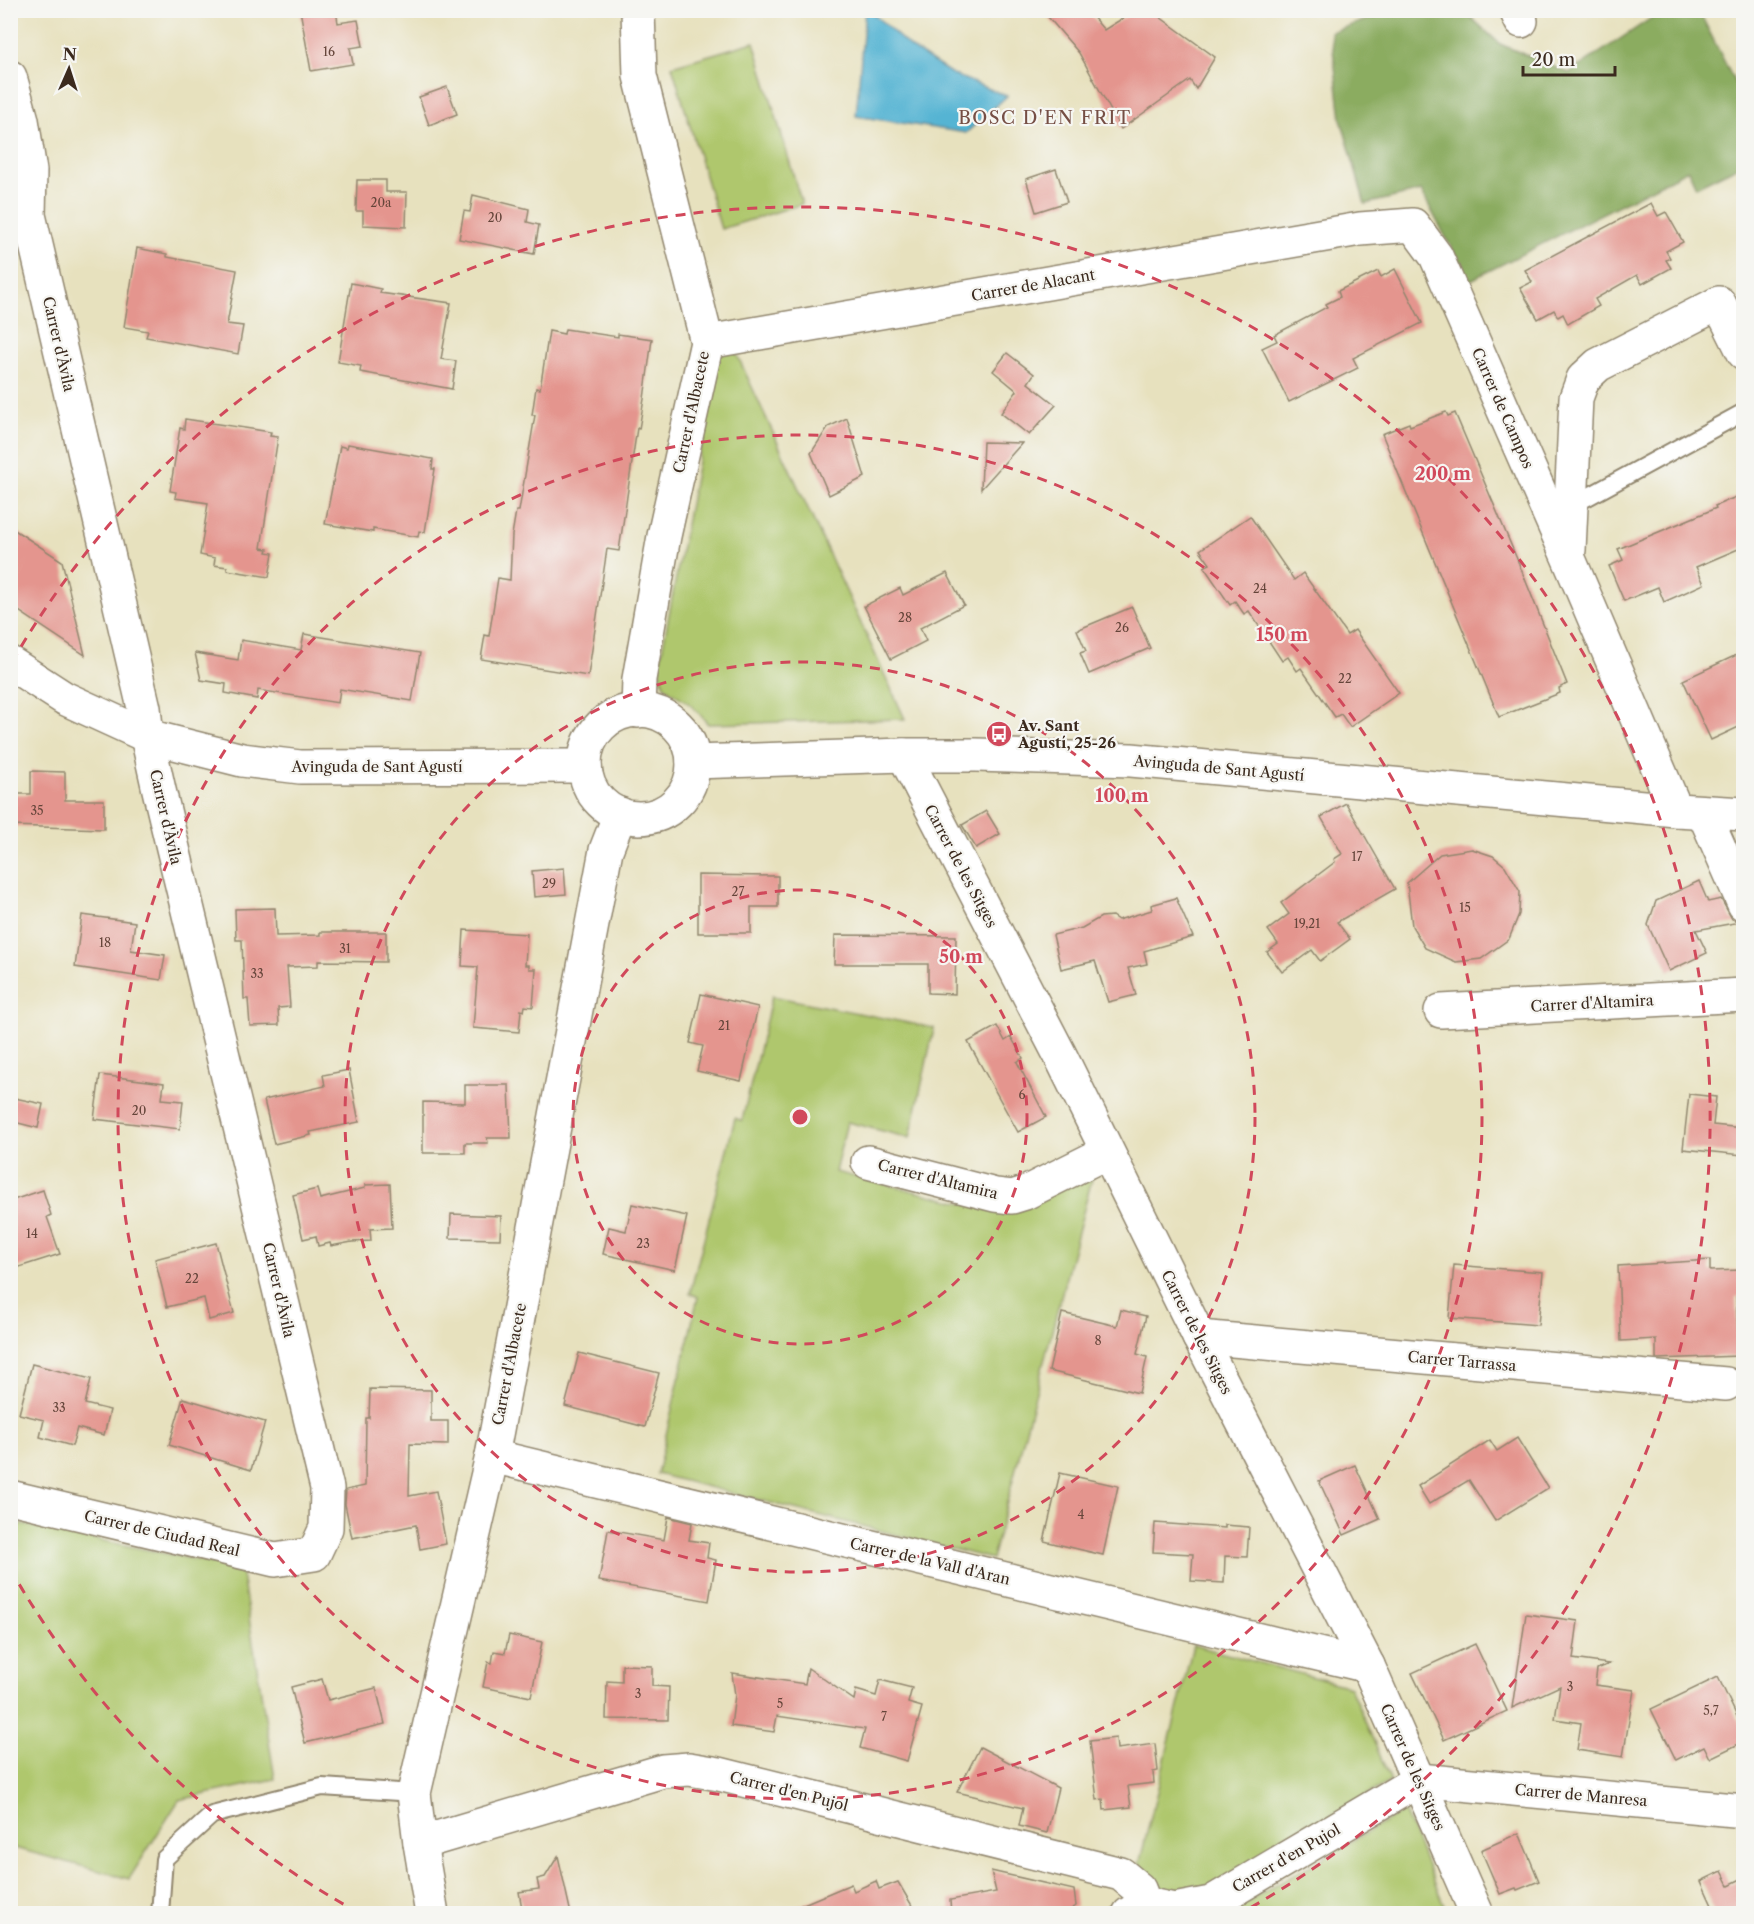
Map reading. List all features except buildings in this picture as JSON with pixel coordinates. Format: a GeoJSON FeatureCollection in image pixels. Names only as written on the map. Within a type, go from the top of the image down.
{"type":"FeatureCollection","features":[{"type":"Feature","properties":{"kind":"street","name":"Carrer d'Albacete"},"geometry":{"type":"LineString","coordinates":[[638,10],[640,76],[707,342],[664,536],[639,679],[638,711]]}},
{"type":"Feature","properties":{"kind":"street","name":"Carrer d'Àvila"},"geometry":{"type":"LineString","coordinates":[[10,77],[22,120],[30,171],[29,214],[144,708],[147,736],[327,1488],[326,1528],[314,1554]]}},
{"type":"Feature","properties":{"kind":"street","name":"Carrer de Alacant"},"geometry":{"type":"LineString","coordinates":[[707,342],[1360,229],[1413,225],[1436,256]]}},
{"type":"Feature","properties":{"kind":"street","name":"Carrer de Campos"},"geometry":{"type":"LineString","coordinates":[[1436,256],[1569,559],[1690,811],[1743,904]]}},
{"type":"Feature","properties":{"kind":"street","name":"Carrer de Campos"},"geometry":{"type":"LineString","coordinates":[[1569,559],[1576,398],[1583,379],[1598,364],[1719,303],[1743,353]]}},
{"type":"Feature","properties":{"kind":"street","name":"Avinguda de Sant Agustí"},"geometry":{"type":"LineString","coordinates":[[10,663],[64,698],[147,736],[242,760],[300,767],[585,765]]}},
{"type":"Feature","properties":{"kind":"street"},"geometry":{"type":"LineString","coordinates":[[638,711],[658,714],[676,725],[688,742],[693,762],[690,783],[685,792],[670,808],[641,818],[610,810],[595,795],[590,786],[585,765],[589,745],[600,727],[611,718],[624,712],[638,711]]}},
{"type":"Feature","properties":{"kind":"street","name":"Avinguda de Sant Agustí"},"geometry":{"type":"LineString","coordinates":[[693,762],[904,755],[1131,760],[1743,814]]}},
{"type":"Feature","properties":{"kind":"street","name":"Carrer de les Sitges"},"geometry":{"type":"LineString","coordinates":[[904,755],[1060,1055],[1199,1337],[1368,1666],[1477,1914]]}},
{"type":"Feature","properties":{"kind":"street","name":"Carrer d'Albacete"},"geometry":{"type":"LineString","coordinates":[[432,1914],[414,1793],[492,1456],[606,850],[620,814]]}},
{"type":"Feature","properties":{"kind":"street","name":"Carrer d'Altamira"},"geometry":{"type":"LineString","coordinates":[[1441,1011],[1743,994]]}},
{"type":"Feature","properties":{"kind":"street","name":"Carrer d'Altamira"},"geometry":{"type":"LineString","coordinates":[[868,1162],[995,1195],[1012,1197],[1107,1152]]}},
{"type":"Feature","properties":{"kind":"street","name":"Carrer Tarrassa"},"geometry":{"type":"LineString","coordinates":[[1199,1337],[1726,1384]]}},
{"type":"Feature","properties":{"kind":"street","name":"Carrer de la Vall d'Aran"},"geometry":{"type":"LineString","coordinates":[[492,1456],[1368,1666]]}},
{"type":"Feature","properties":{"kind":"street","name":"Carrer de Ciudad Real"},"geometry":{"type":"LineString","coordinates":[[10,1497],[275,1560],[314,1554]]}},
{"type":"Feature","properties":{"kind":"street","name":"Carrer d'en Pujol"},"geometry":{"type":"LineString","coordinates":[[420,1843],[663,1771],[689,1769],[719,1774],[1121,1874],[1139,1889],[1137,1909],[1174,1910],[1211,1903],[1419,1780]]}},
{"type":"Feature","properties":{"kind":"street","name":"Carrer de Manresa"},"geometry":{"type":"LineString","coordinates":[[1419,1780],[1743,1811]]}},
{"type":"Feature","properties":{"kind":"lane"},"geometry":{"type":"LineString","coordinates":[[1571,506],[1743,412]]}},
{"type":"Feature","properties":{"kind":"lane"},"geometry":{"type":"LineString","coordinates":[[160,1914],[164,1859],[212,1815],[321,1787],[414,1793]]}},
{"type":"Feature","properties":{"kind":"green space"},"geometry":{"type":"Polygon","coordinates":[[[1392,11],[1464,11],[1500,44],[1569,73],[1662,11],[1699,11],[1743,99],[1743,164],[1696,187],[1688,170],[1469,281],[1421,191],[1365,204],[1341,119],[1331,32],[1392,11]]]}},
{"type":"Feature","properties":{"kind":"green space"},"geometry":{"type":"Polygon","coordinates":[[[754,42],[802,204],[721,229],[672,66],[754,42]]]}},
{"type":"Feature","properties":{"kind":"green space"},"geometry":{"type":"Polygon","coordinates":[[[734,348],[905,719],[708,724],[691,705],[666,688],[664,684],[660,662],[718,356],[734,348]]]}},
{"type":"Feature","properties":{"kind":"green space"},"geometry":{"type":"Polygon","coordinates":[[[772,996],[934,1028],[910,1138],[847,1122],[835,1172],[991,1210],[1093,1175],[992,1559],[657,1474],[698,1297],[690,1293],[735,1118],[742,1121],[772,996]]]}},
{"type":"Feature","properties":{"kind":"green space"},"geometry":{"type":"Polygon","coordinates":[[[11,1522],[241,1569],[275,1779],[179,1800],[129,1879],[11,1847],[11,1522]]]}},
{"type":"Feature","properties":{"kind":"green space"},"geometry":{"type":"Polygon","coordinates":[[[1193,1645],[1350,1687],[1391,1781],[1205,1890],[1172,1897],[1139,1865],[1193,1645]]]}},
{"type":"Feature","properties":{"kind":"green space"},"geometry":{"type":"Polygon","coordinates":[[[1404,1811],[1444,1905],[1429,1914],[1241,1914],[1237,1908],[1404,1811]]]}},
{"type":"Feature","properties":{"kind":"water"},"geometry":{"type":"Polygon","coordinates":[[[865,11],[870,11],[910,47],[952,74],[1007,96],[966,133],[856,116],[865,11]]]}},
{"type":"Feature","properties":{"kind":"place","name":"Av. Sant Agustí, 25-26"},"geometry":{"type":"Point","coordinates":[999,734]}},
{"type":"Feature","properties":{"kind":"district","name":"BOSC D'EN FRIT"},"geometry":{"type":"Point","coordinates":[1045,118]}}]}
